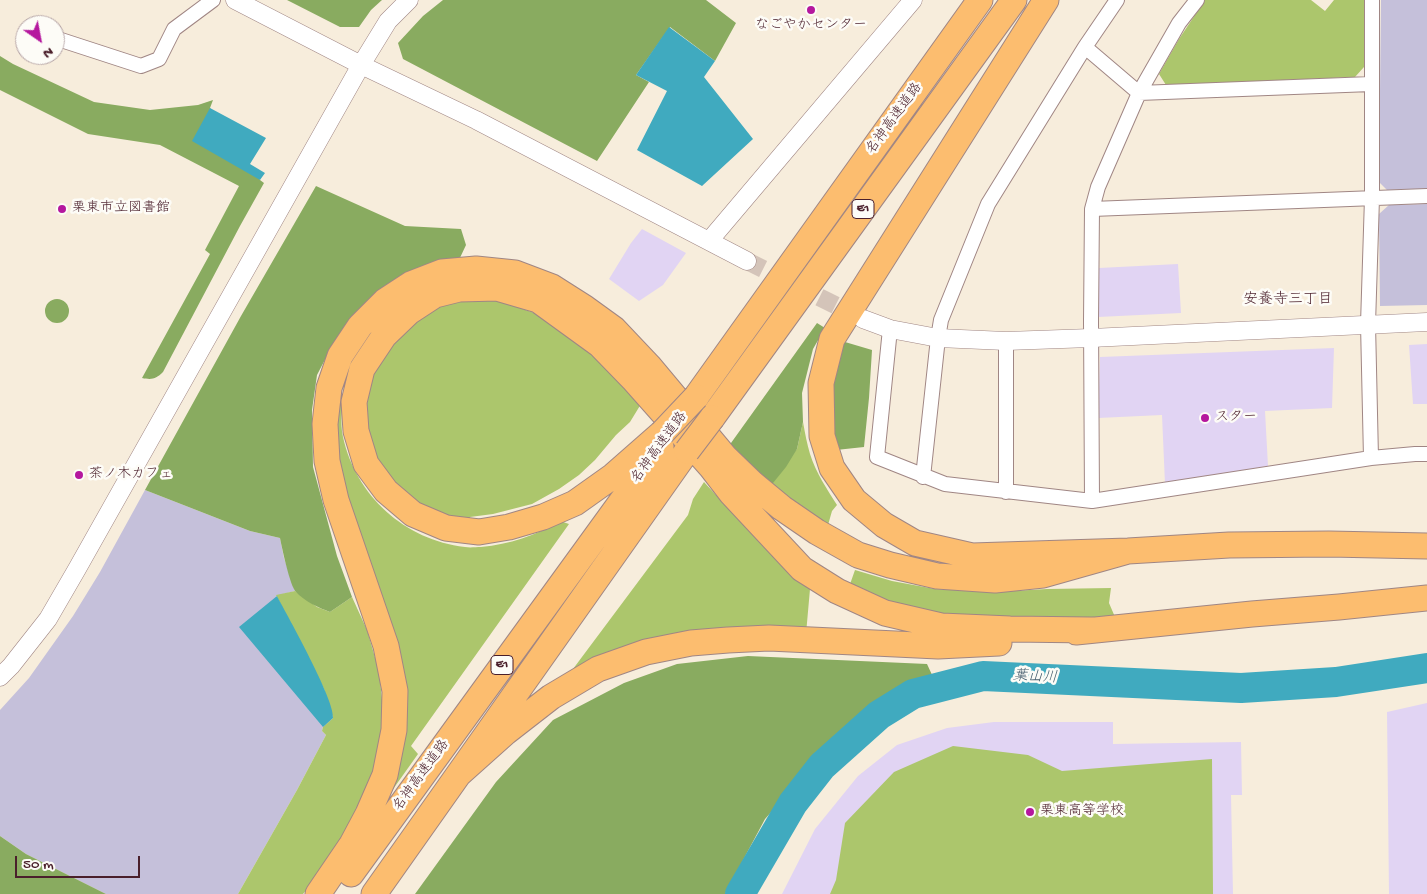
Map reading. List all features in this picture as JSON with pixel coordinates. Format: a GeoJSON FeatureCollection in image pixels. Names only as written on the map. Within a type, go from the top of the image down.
{"type":"FeatureCollection","features":[{"type":"Feature","properties":{"kind":"highway","name":"名神高速道路"},"geometry":{"type":"LineString","coordinates":[[374,894],[459,774],[672,440],[696,397],[980,0]]}},
{"type":"Feature","properties":{"kind":"highway","name":"名神高速道路"},"geometry":{"type":"LineString","coordinates":[[336,894],[672,440],[712,418],[1014,0]]}},
{"type":"Feature","properties":{"kind":"highway"},"geometry":{"type":"LineString","coordinates":[[1046,0],[832,339],[821,383],[822,436],[832,468],[854,500],[884,525],[915,543],[972,556],[1128,551],[1230,545],[1329,544],[1427,546]]}},
{"type":"Feature","properties":{"kind":"highway"},"geometry":{"type":"LineString","coordinates":[[318,894],[352,844],[368,814],[385,775],[394,730],[394,691],[386,646],[336,500],[327,461],[325,424],[329,388],[340,356],[360,326],[385,301],[411,284],[442,272],[476,269],[515,273],[552,287],[585,308],[614,330],[650,366],[725,457],[752,484],[817,532],[858,555],[890,565],[938,576],[995,580],[1043,575],[1128,551]]}},
{"type":"Feature","properties":{"kind":"highway"},"geometry":{"type":"LineString","coordinates":[[672,440],[575,502],[543,517],[509,527],[479,532],[446,528],[413,514],[386,491],[366,464],[356,432],[354,402],[362,369],[384,336],[409,312],[435,295],[459,289],[497,288],[538,300],[600,345],[633,379],[711,467],[731,493],[802,569],[837,591],[886,613],[941,626],[1092,630]]}},
{"type":"Feature","properties":{"kind":"highway"},"geometry":{"type":"LineString","coordinates":[[459,774],[506,732],[551,696],[598,669],[646,652],[691,643],[769,638],[938,646],[1002,642],[1092,630],[1427,598]]}},
{"type":"Feature","properties":{"kind":"street"},"geometry":{"type":"LineString","coordinates":[[65,41],[141,66],[158,60],[174,29],[213,0]]}},
{"type":"Feature","properties":{"kind":"street"},"geometry":{"type":"LineString","coordinates":[[235,0],[361,65],[476,120],[747,262]]}},
{"type":"Feature","properties":{"kind":"street"},"geometry":{"type":"LineString","coordinates":[[0,678],[48,619],[361,65],[388,22],[409,0]]}},
{"type":"Feature","properties":{"kind":"street"},"geometry":{"type":"LineString","coordinates":[[709,241],[913,0]]}},
{"type":"Feature","properties":{"kind":"street"},"geometry":{"type":"LineString","coordinates":[[923,476],[941,320],[988,204],[1085,47],[1117,0]]}},
{"type":"Feature","properties":{"kind":"street"},"geometry":{"type":"LineString","coordinates":[[1092,502],[1092,209],[1098,188],[1139,93],[1179,24],[1197,0]]}},
{"type":"Feature","properties":{"kind":"street"},"geometry":{"type":"LineString","coordinates":[[1371,458],[1368,324],[1372,198],[1372,0]]}},
{"type":"Feature","properties":{"kind":"street"},"geometry":{"type":"LineString","coordinates":[[1085,47],[1139,93],[1371,84]]}},
{"type":"Feature","properties":{"kind":"street"},"geometry":{"type":"LineString","coordinates":[[1092,209],[1427,196]]}},
{"type":"Feature","properties":{"kind":"street"},"geometry":{"type":"LineString","coordinates":[[863,319],[890,329],[938,338],[1006,341],[1427,322]]}},
{"type":"Feature","properties":{"kind":"street"},"geometry":{"type":"LineString","coordinates":[[890,329],[877,457],[945,484],[1092,502],[1371,458],[1427,454]]}},
{"type":"Feature","properties":{"kind":"street"},"geometry":{"type":"LineString","coordinates":[[1006,341],[1006,492]]}},
{"type":"Feature","properties":{"kind":"shaded area"},"geometry":{"type":"Polygon","coordinates":[[[1381,0],[1427,0],[1427,189],[1387,190],[1379,182],[1381,0]]]}},
{"type":"Feature","properties":{"kind":"shaded area"},"geometry":{"type":"Polygon","coordinates":[[[1427,204],[1427,305],[1380,306],[1379,214],[1389,205],[1427,204]]]}},
{"type":"Feature","properties":{"kind":"shaded area"},"geometry":{"type":"Polygon","coordinates":[[[642,229],[686,253],[663,285],[639,301],[609,279],[642,229]]]}},
{"type":"Feature","properties":{"kind":"shaded area"},"geometry":{"type":"Polygon","coordinates":[[[1178,264],[1181,313],[1098,317],[1099,268],[1178,264]]]}},
{"type":"Feature","properties":{"kind":"shaded area"},"geometry":{"type":"Polygon","coordinates":[[[1427,344],[1427,404],[1413,404],[1409,345],[1427,344]]]}},
{"type":"Feature","properties":{"kind":"shaded area"},"geometry":{"type":"Polygon","coordinates":[[[1334,348],[1332,408],[1265,411],[1268,466],[1165,484],[1162,415],[1098,418],[1100,357],[1334,348]]]}},
{"type":"Feature","properties":{"kind":"shaded area"},"geometry":{"type":"Polygon","coordinates":[[[145,490],[250,531],[280,538],[284,558],[295,591],[276,596],[333,718],[323,727],[322,731],[326,735],[238,894],[106,894],[26,854],[0,836],[0,710],[29,678],[73,616],[100,572],[145,490]]]}},
{"type":"Feature","properties":{"kind":"shaded area"},"geometry":{"type":"Polygon","coordinates":[[[1427,703],[1427,894],[1389,894],[1387,712],[1427,703]]]}},
{"type":"Feature","properties":{"kind":"shaded area","name":"栗東高等学校"},"geometry":{"type":"Polygon","coordinates":[[[994,722],[1113,722],[1113,744],[1241,742],[1242,795],[1231,795],[1233,894],[782,894],[815,829],[858,776],[897,745],[947,728],[994,722]]]}},
{"type":"Feature","properties":{"kind":"green space"},"geometry":{"type":"Polygon","coordinates":[[[287,0],[382,0],[371,10],[359,27],[340,27],[287,0]]]}},
{"type":"Feature","properties":{"kind":"green space"},"geometry":{"type":"Polygon","coordinates":[[[443,0],[706,0],[736,23],[715,61],[670,27],[636,75],[649,82],[597,161],[403,59],[398,43],[423,16],[443,0]]]}},
{"type":"Feature","properties":{"kind":"green space"},"geometry":{"type":"Polygon","coordinates":[[[1205,0],[1311,0],[1325,11],[1334,0],[1366,0],[1364,67],[1355,77],[1166,85],[1159,74],[1205,0]]]}},
{"type":"Feature","properties":{"kind":"green space"},"geometry":{"type":"Polygon","coordinates":[[[0,56],[94,102],[150,110],[198,105],[213,100],[210,108],[264,183],[163,372],[156,378],[142,378],[210,254],[205,250],[239,186],[160,145],[88,134],[0,90],[0,56]]]}},
{"type":"Feature","properties":{"kind":"green space"},"geometry":{"type":"Polygon","coordinates":[[[316,186],[405,226],[461,229],[466,245],[458,262],[375,295],[349,320],[332,346],[317,375],[312,410],[313,467],[337,556],[352,597],[330,612],[307,601],[296,592],[289,575],[280,538],[250,531],[145,490],[241,316],[316,186]]]}},
{"type":"Feature","properties":{"kind":"green space"},"geometry":{"type":"Polygon","coordinates":[[[57,299],[65,303],[69,311],[65,319],[57,323],[49,319],[45,311],[49,303],[57,299]]]}},
{"type":"Feature","properties":{"kind":"green space"},"geometry":{"type":"Polygon","coordinates":[[[476,299],[500,301],[540,315],[584,343],[641,404],[630,422],[595,460],[579,475],[559,489],[532,504],[493,514],[470,517],[469,524],[411,505],[373,457],[364,414],[372,374],[402,329],[438,306],[476,299]]]}},
{"type":"Feature","properties":{"kind":"green space"},"geometry":{"type":"Polygon","coordinates":[[[817,323],[825,328],[813,349],[802,393],[803,422],[797,449],[773,483],[763,486],[730,447],[731,443],[817,323]]]}},
{"type":"Feature","properties":{"kind":"green space"},"geometry":{"type":"Polygon","coordinates":[[[845,342],[872,350],[869,398],[864,447],[836,450],[829,405],[836,358],[845,342]]]}},
{"type":"Feature","properties":{"kind":"green space"},"geometry":{"type":"Polygon","coordinates":[[[339,394],[343,395],[341,421],[343,437],[359,478],[371,496],[386,512],[403,525],[443,543],[465,547],[481,547],[522,538],[560,521],[569,524],[411,746],[418,754],[391,792],[399,753],[343,501],[333,427],[339,394]]]}},
{"type":"Feature","properties":{"kind":"green space"},"geometry":{"type":"Polygon","coordinates":[[[803,422],[812,461],[837,505],[832,511],[826,532],[763,486],[797,449],[803,422]]]}},
{"type":"Feature","properties":{"kind":"green space"},"geometry":{"type":"Polygon","coordinates":[[[704,482],[761,544],[810,589],[806,634],[577,674],[573,669],[688,515],[693,499],[704,482]]]}},
{"type":"Feature","properties":{"kind":"green space"},"geometry":{"type":"Polygon","coordinates":[[[855,570],[892,581],[935,589],[996,592],[1111,588],[1109,603],[1115,617],[1069,623],[906,613],[849,587],[855,570]]]}},
{"type":"Feature","properties":{"kind":"green space"},"geometry":{"type":"Polygon","coordinates":[[[295,591],[317,607],[330,612],[352,597],[367,630],[379,671],[384,718],[375,769],[355,817],[315,880],[303,894],[238,894],[326,735],[322,731],[323,727],[333,718],[324,689],[276,595],[295,591]]]}},
{"type":"Feature","properties":{"kind":"green space"},"geometry":{"type":"Polygon","coordinates":[[[748,656],[927,664],[933,677],[879,709],[822,755],[765,819],[725,894],[415,894],[496,782],[553,720],[624,683],[677,664],[748,656]]]}},
{"type":"Feature","properties":{"kind":"green space","name":"栗東高等学校"},"geometry":{"type":"Polygon","coordinates":[[[953,746],[1028,755],[1062,771],[1212,759],[1213,894],[830,894],[836,880],[845,823],[894,772],[953,746]]]}},
{"type":"Feature","properties":{"kind":"green space"},"geometry":{"type":"Polygon","coordinates":[[[0,836],[26,854],[106,894],[0,894],[0,836]]]}},
{"type":"Feature","properties":{"kind":"water"},"geometry":{"type":"Polygon","coordinates":[[[669,27],[715,61],[704,77],[753,139],[702,186],[637,150],[667,91],[636,75],[669,27]]]}},
{"type":"Feature","properties":{"kind":"water"},"geometry":{"type":"Polygon","coordinates":[[[210,108],[266,138],[250,164],[265,173],[260,180],[192,141],[210,108]]]}},
{"type":"Feature","properties":{"kind":"water"},"geometry":{"type":"Polygon","coordinates":[[[277,596],[319,677],[332,708],[333,718],[323,727],[239,627],[277,596]]]}},
{"type":"Feature","properties":{"kind":"waterway","name":"葉山川"},"geometry":{"type":"LineString","coordinates":[[740,894],[793,803],[822,766],[879,715],[913,694],[983,676],[1241,688],[1336,682],[1427,668]]}},
{"type":"Feature","properties":{"kind":"tunnel"},"geometry":{"type":"LineString","coordinates":[[747,261],[859,317]]}},
{"type":"Feature","properties":{"kind":"place","name":"なごやかセンター"},"geometry":{"type":"Point","coordinates":[811,10]}},
{"type":"Feature","properties":{"kind":"place","name":"栗東市立図書館"},"geometry":{"type":"Point","coordinates":[62,209]}},
{"type":"Feature","properties":{"kind":"place","name":"スター"},"geometry":{"type":"Point","coordinates":[1205,418]}},
{"type":"Feature","properties":{"kind":"place","name":"茶ノ木カフェ"},"geometry":{"type":"Point","coordinates":[79,475]}},
{"type":"Feature","properties":{"kind":"place","name":"栗東高等学校"},"geometry":{"type":"Point","coordinates":[1030,812]}},
{"type":"Feature","properties":{"kind":"district","name":"安養寺三丁目"},"geometry":{"type":"Point","coordinates":[1288,301]}}]}
